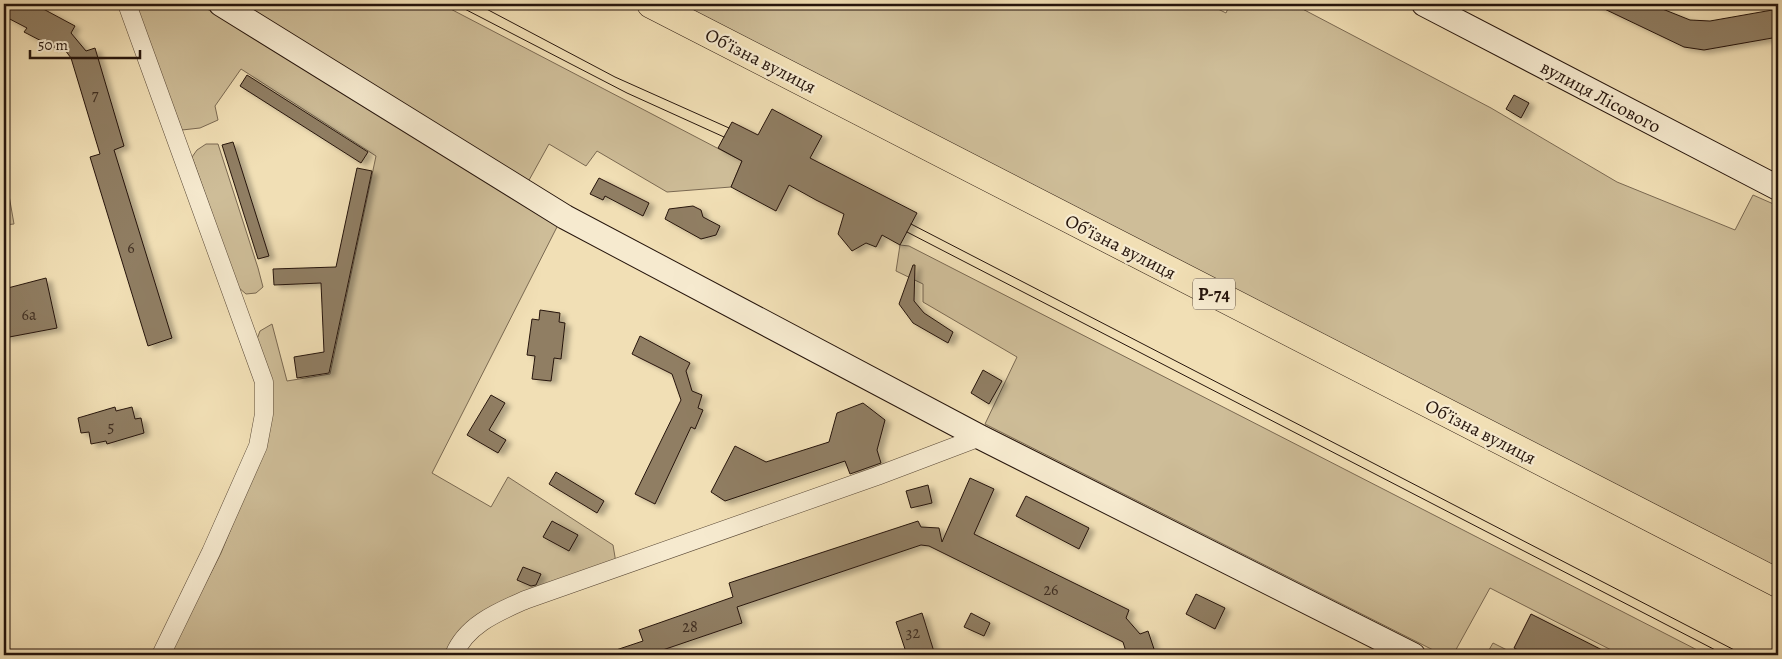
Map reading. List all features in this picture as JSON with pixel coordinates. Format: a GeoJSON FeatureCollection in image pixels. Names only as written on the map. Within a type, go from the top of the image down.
{"type":"FeatureCollection","features":[{"type":"Feature","properties":{"kind":"main road","name":"Обʼїзна вулиця"},"geometry":{"type":"LineString","coordinates":[[651,4],[1778,583]]}},
{"type":"Feature","properties":{"kind":"street"},"geometry":{"type":"LineString","coordinates":[[127,4],[264,382],[264,414],[258,446],[211,552],[161,655]]}},
{"type":"Feature","properties":{"kind":"street"},"geometry":{"type":"LineString","coordinates":[[221,4],[565,216],[980,437],[1413,655]]}},
{"type":"Feature","properties":{"kind":"street","name":"вулиця Лісового"},"geometry":{"type":"LineString","coordinates":[[1424,4],[1778,188]]}},
{"type":"Feature","properties":{"kind":"street"},"geometry":{"type":"LineString","coordinates":[[454,655],[466,636],[494,613],[877,476],[980,437]]}},
{"type":"Feature","properties":{"kind":"shaded area"},"geometry":{"type":"Polygon","coordinates":[[[137,4],[199,4],[558,225],[432,473],[491,507],[508,477],[613,545],[616,563],[545,584],[494,606],[473,619],[456,636],[446,655],[169,655],[221,553],[264,448],[257,339],[260,331],[272,324],[287,381],[330,374],[376,156],[241,69],[215,106],[218,120],[200,128],[182,130],[137,11],[137,4]]]}},
{"type":"Feature","properties":{"kind":"shaded area"},"geometry":{"type":"Polygon","coordinates":[[[241,4],[441,4],[742,161],[731,187],[667,192],[597,151],[586,166],[549,144],[528,182],[241,4]]]}},
{"type":"Feature","properties":{"kind":"shaded area"},"geometry":{"type":"Polygon","coordinates":[[[651,4],[1208,4],[1226,13],[1230,4],[1293,4],[1491,108],[1617,182],[1735,230],[1753,195],[1778,206],[1778,583],[651,4]]]}},
{"type":"Feature","properties":{"kind":"shaded area"},"geometry":{"type":"Polygon","coordinates":[[[206,144],[218,144],[263,287],[256,293],[246,294],[238,287],[192,157],[197,150],[206,144]]]}},
{"type":"Feature","properties":{"kind":"shaded area"},"geometry":{"type":"Polygon","coordinates":[[[7,184],[14,224],[4,225],[4,185],[7,184]]]}},
{"type":"Feature","properties":{"kind":"shaded area"},"geometry":{"type":"Polygon","coordinates":[[[900,245],[909,246],[1707,655],[1621,655],[1490,588],[1453,655],[1443,655],[985,424],[1017,357],[923,302],[923,284],[896,271],[900,245]]]}},
{"type":"Feature","properties":{"kind":"shaded area"},"geometry":{"type":"Polygon","coordinates":[[[1493,643],[1517,655],[1486,655],[1493,643]]]}},
{"type":"Feature","properties":{"kind":"building"},"geometry":{"type":"Polygon","coordinates":[[[4,4],[34,4],[75,26],[71,33],[86,51],[95,48],[124,146],[114,150],[172,338],[148,346],[90,157],[100,154],[71,58],[59,42],[55,48],[24,32],[27,28],[4,16],[4,4]]]}},
{"type":"Feature","properties":{"kind":"building"},"geometry":{"type":"Polygon","coordinates":[[[1594,4],[1650,4],[1690,20],[1710,21],[1778,9],[1778,37],[1704,50],[1684,47],[1594,4]]]}},
{"type":"Feature","properties":{"kind":"building"},"geometry":{"type":"Polygon","coordinates":[[[247,75],[368,152],[361,163],[240,86],[247,75]]]}},
{"type":"Feature","properties":{"kind":"building"},"geometry":{"type":"Polygon","coordinates":[[[1514,95],[1529,103],[1521,118],[1506,109],[1514,95]]]}},
{"type":"Feature","properties":{"kind":"building"},"geometry":{"type":"Polygon","coordinates":[[[772,109],[822,136],[810,158],[917,213],[900,245],[882,235],[876,247],[866,243],[852,251],[838,234],[844,214],[789,185],[776,211],[731,187],[742,161],[718,148],[732,122],[758,135],[772,109]]]}},
{"type":"Feature","properties":{"kind":"building"},"geometry":{"type":"Polygon","coordinates":[[[233,142],[269,256],[258,259],[222,145],[233,142]]]}},
{"type":"Feature","properties":{"kind":"building"},"geometry":{"type":"Polygon","coordinates":[[[357,168],[372,171],[329,373],[297,378],[294,357],[324,352],[321,283],[274,285],[273,269],[336,267],[357,168]]]}},
{"type":"Feature","properties":{"kind":"building"},"geometry":{"type":"Polygon","coordinates":[[[599,178],[649,203],[643,216],[605,196],[603,200],[590,194],[599,178]]]}},
{"type":"Feature","properties":{"kind":"building"},"geometry":{"type":"Polygon","coordinates":[[[693,206],[701,210],[703,217],[720,226],[716,235],[701,239],[665,219],[669,209],[693,206]]]}},
{"type":"Feature","properties":{"kind":"building"},"geometry":{"type":"Polygon","coordinates":[[[913,265],[915,265],[914,301],[924,313],[953,332],[948,343],[913,323],[899,304],[913,265]]]}},
{"type":"Feature","properties":{"kind":"building"},"geometry":{"type":"Polygon","coordinates":[[[46,278],[57,328],[4,338],[4,289],[46,278]]]}},
{"type":"Feature","properties":{"kind":"building"},"geometry":{"type":"Polygon","coordinates":[[[540,310],[560,313],[559,322],[565,323],[561,359],[554,358],[551,381],[532,379],[535,356],[527,355],[532,319],[539,320],[540,310]]]}},
{"type":"Feature","properties":{"kind":"building"},"geometry":{"type":"Polygon","coordinates":[[[640,336],[690,363],[686,371],[692,391],[702,395],[698,408],[703,410],[695,429],[691,427],[655,504],[635,494],[681,400],[672,374],[632,354],[640,336]]]}},
{"type":"Feature","properties":{"kind":"building"},"geometry":{"type":"Polygon","coordinates":[[[983,370],[1002,381],[989,404],[971,393],[983,370]]]}},
{"type":"Feature","properties":{"kind":"building"},"geometry":{"type":"Polygon","coordinates":[[[491,395],[505,403],[489,430],[506,440],[498,453],[467,435],[491,395]]]}},
{"type":"Feature","properties":{"kind":"building"},"geometry":{"type":"Polygon","coordinates":[[[863,403],[885,420],[877,450],[881,463],[850,474],[845,461],[725,501],[711,492],[735,446],[766,462],[829,442],[837,413],[863,403]]]}},
{"type":"Feature","properties":{"kind":"building"},"geometry":{"type":"Polygon","coordinates":[[[115,407],[116,411],[132,407],[135,419],[141,418],[144,433],[107,444],[106,441],[91,444],[89,432],[81,433],[78,418],[115,407]]]}},
{"type":"Feature","properties":{"kind":"building"},"geometry":{"type":"Polygon","coordinates":[[[556,472],[604,501],[597,513],[549,484],[556,472]]]}},
{"type":"Feature","properties":{"kind":"building"},"geometry":{"type":"Polygon","coordinates":[[[970,478],[994,489],[974,534],[1129,610],[1126,618],[1140,634],[1148,631],[1156,655],[1127,655],[1123,642],[929,546],[921,545],[737,607],[742,623],[648,655],[608,655],[607,653],[643,641],[639,630],[733,597],[729,583],[918,521],[921,527],[939,528],[942,542],[970,478]]]}},
{"type":"Feature","properties":{"kind":"building"},"geometry":{"type":"Polygon","coordinates":[[[928,485],[932,503],[911,508],[906,491],[928,485]]]}},
{"type":"Feature","properties":{"kind":"building"},"geometry":{"type":"Polygon","coordinates":[[[1026,496],[1089,528],[1079,549],[1016,516],[1026,496]]]}},
{"type":"Feature","properties":{"kind":"building"},"geometry":{"type":"Polygon","coordinates":[[[552,521],[578,535],[569,551],[543,537],[552,521]]]}},
{"type":"Feature","properties":{"kind":"building"},"geometry":{"type":"Polygon","coordinates":[[[523,567],[541,574],[536,585],[531,586],[517,580],[523,567]]]}},
{"type":"Feature","properties":{"kind":"building"},"geometry":{"type":"Polygon","coordinates":[[[1196,594],[1225,608],[1215,629],[1186,614],[1196,594]]]}},
{"type":"Feature","properties":{"kind":"building"},"geometry":{"type":"Polygon","coordinates":[[[922,613],[935,655],[907,655],[896,622],[922,613]]]}},
{"type":"Feature","properties":{"kind":"building"},"geometry":{"type":"Polygon","coordinates":[[[971,613],[990,623],[984,636],[964,627],[971,613]]]}},
{"type":"Feature","properties":{"kind":"building"},"geometry":{"type":"Polygon","coordinates":[[[1531,614],[1612,655],[1528,655],[1514,648],[1531,614]]]}},
{"type":"Feature","properties":{"kind":"tram line"},"geometry":{"type":"LineString","coordinates":[[455,4],[627,93],[724,137]]}},
{"type":"Feature","properties":{"kind":"tram line"},"geometry":{"type":"LineString","coordinates":[[477,4],[615,77],[729,128]]}},
{"type":"Feature","properties":{"kind":"tram line"},"geometry":{"type":"LineString","coordinates":[[911,224],[1744,655]]}},
{"type":"Feature","properties":{"kind":"tram line"},"geometry":{"type":"LineString","coordinates":[[907,232],[1725,655]]}}]}
